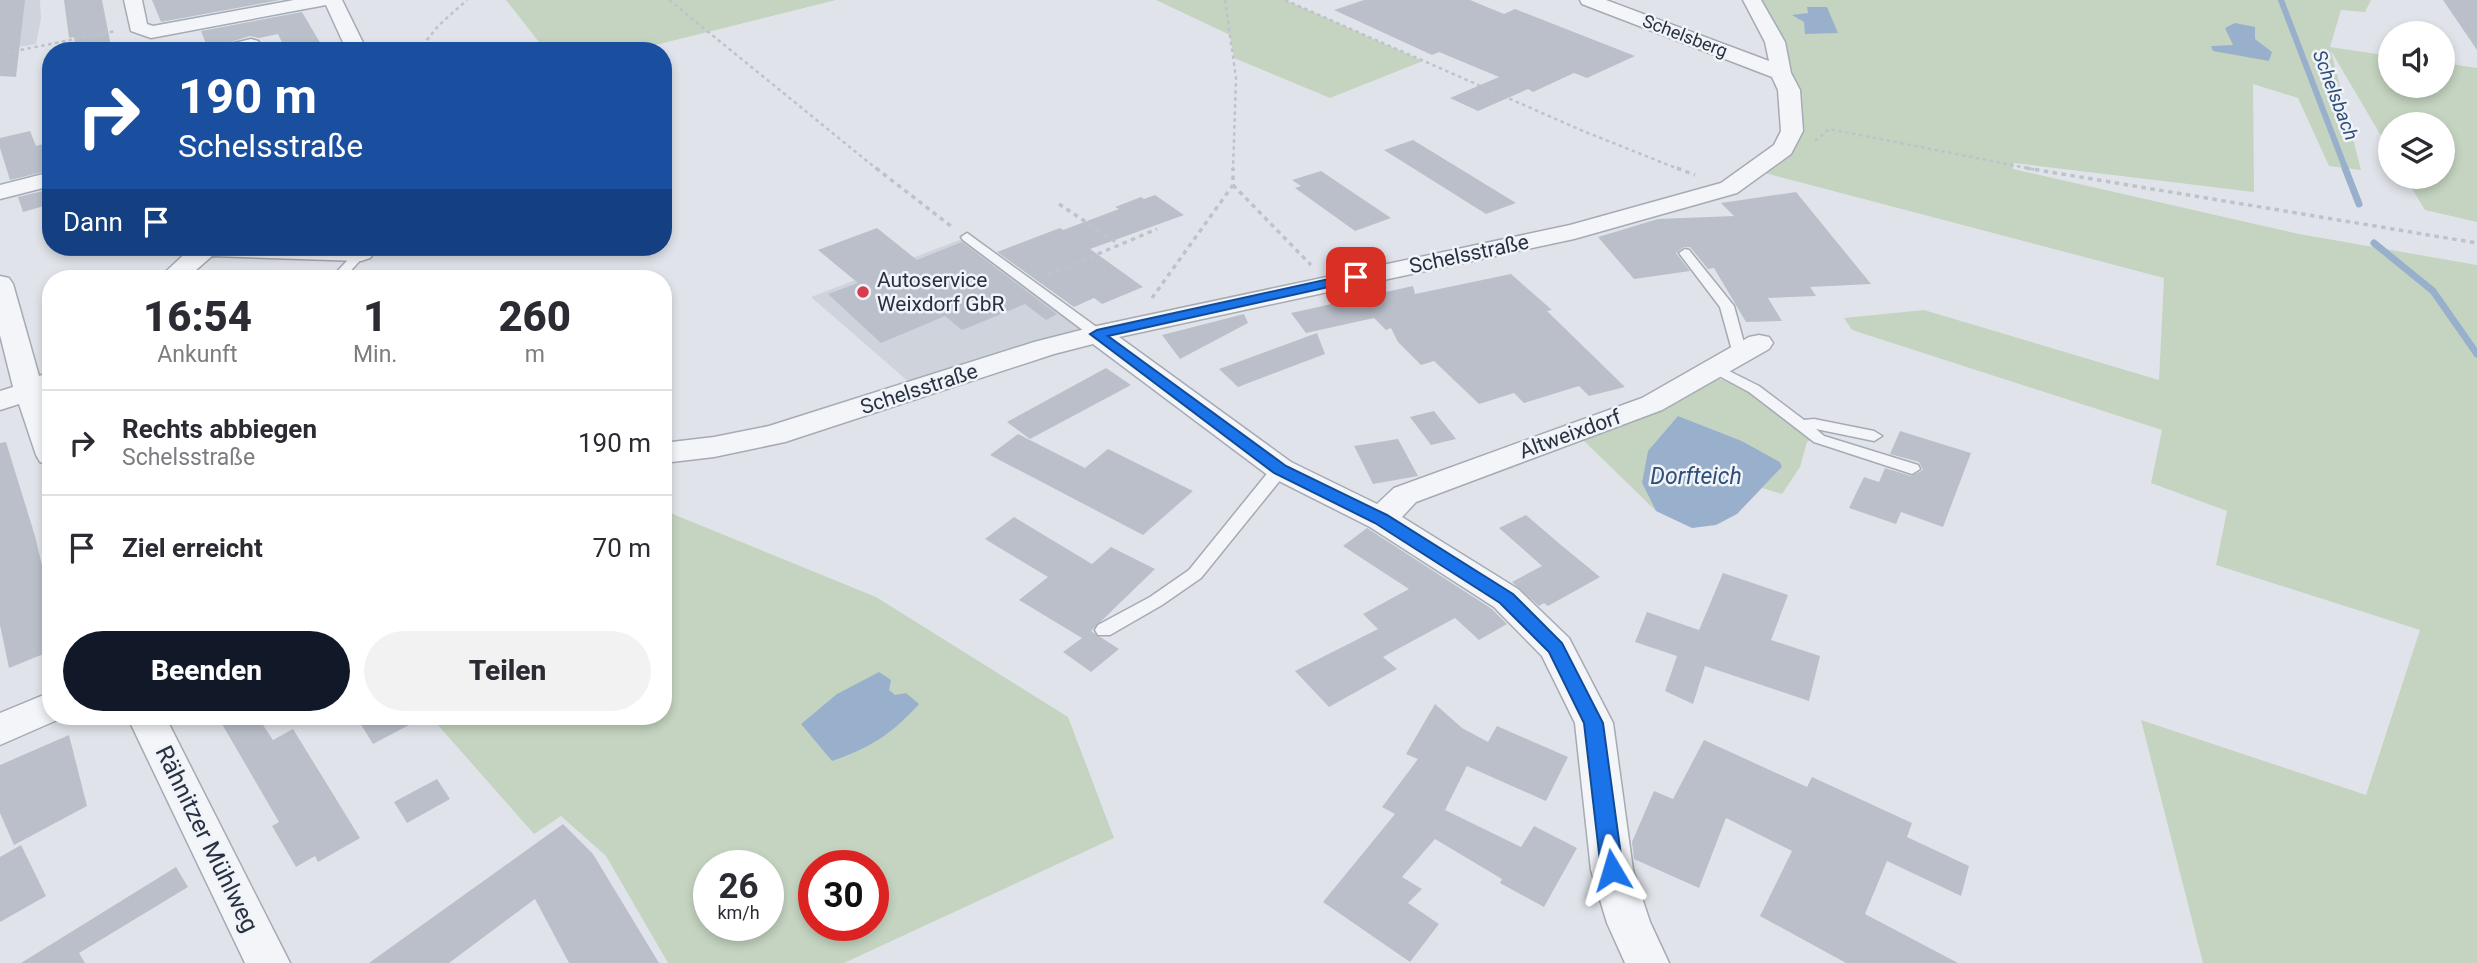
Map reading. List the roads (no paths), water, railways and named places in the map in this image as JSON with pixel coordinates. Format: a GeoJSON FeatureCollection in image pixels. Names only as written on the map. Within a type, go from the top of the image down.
{"type":"FeatureCollection","features":[{"type":"Feature","properties":{"kind":"street"},"geometry":{"type":"LineString","coordinates":[[133,0],[148,37],[324,0]]}},
{"type":"Feature","properties":{"kind":"street"},"geometry":{"type":"LineString","coordinates":[[333,0],[353,42]]}},
{"type":"Feature","properties":{"kind":"street","name":"Schelsberg"},"geometry":{"type":"LineString","coordinates":[[1589,0],[1781,73]]}},
{"type":"Feature","properties":{"kind":"street","name":"Schelsstraße"},"geometry":{"type":"LineString","coordinates":[[672,452],[775,435],[1044,348],[1097,334],[1574,232],[1729,188],[1783,149],[1792,131],[1788,90],[1781,73],[1775,42],[1752,0]]}},
{"type":"Feature","properties":{"kind":"street"},"geometry":{"type":"LineString","coordinates":[[182,28],[184,42]]}},
{"type":"Feature","properties":{"kind":"street"},"geometry":{"type":"LineString","coordinates":[[0,192],[42,181]]}},
{"type":"Feature","properties":{"kind":"street"},"geometry":{"type":"LineString","coordinates":[[181,270],[196,256]]}},
{"type":"Feature","properties":{"kind":"street"},"geometry":{"type":"LineString","coordinates":[[0,284],[40,386],[0,401]]}},
{"type":"Feature","properties":{"kind":"street"},"geometry":{"type":"LineString","coordinates":[[1097,334],[1280,469],[1381,519],[1506,598],[1556,648],[1594,723],[1612,870],[1629,923],[1647,963]]}},
{"type":"Feature","properties":{"kind":"street","name":"Altweixdorf"},"geometry":{"type":"LineString","coordinates":[[1381,519],[1405,495],[1652,404],[1738,355]]}},
{"type":"Feature","properties":{"kind":"street"},"geometry":{"type":"LineString","coordinates":[[0,730],[42,711]]}},
{"type":"Feature","properties":{"kind":"street","name":"Rähnitzer Mühlweg"},"geometry":{"type":"LineString","coordinates":[[150,725],[268,963]]}},
{"type":"Feature","properties":{"kind":"lane"},"geometry":{"type":"LineString","coordinates":[[967,237],[1097,334]]}},
{"type":"Feature","properties":{"kind":"lane"},"geometry":{"type":"LineString","coordinates":[[1685,253],[1727,306],[1738,355],[1754,389],[1819,439],[1912,469]]}},
{"type":"Feature","properties":{"kind":"lane"},"geometry":{"type":"LineString","coordinates":[[345,270],[359,256]]}},
{"type":"Feature","properties":{"kind":"lane"},"geometry":{"type":"LineString","coordinates":[[1801,425],[1814,424],[1874,436]]}},
{"type":"Feature","properties":{"kind":"lane"},"geometry":{"type":"LineString","coordinates":[[1104,630],[1156,601],[1195,574],[1280,469]]}},
{"type":"Feature","properties":{"kind":"water"},"geometry":{"type":"Polygon","coordinates":[[[1807,7],[1827,7],[1838,33],[1805,34],[1804,22],[1792,15],[1808,13],[1807,7]]]}},
{"type":"Feature","properties":{"kind":"water"},"geometry":{"type":"Polygon","coordinates":[[[2235,23],[2255,27],[2255,39],[2272,52],[2269,61],[2213,51],[2211,46],[2233,45],[2225,28],[2235,23]]]}},
{"type":"Feature","properties":{"kind":"water","name":"Dorfteich"},"geometry":{"type":"Polygon","coordinates":[[[1678,416],[1742,441],[1780,462],[1782,467],[1737,514],[1716,525],[1692,528],[1656,511],[1642,483],[1648,451],[1678,416]]]}},
{"type":"Feature","properties":{"kind":"water"},"geometry":{"type":"Polygon","coordinates":[[[879,672],[891,680],[889,690],[895,695],[906,693],[919,704],[880,739],[832,761],[801,724],[837,694],[879,672]]]}},
{"type":"Feature","properties":{"kind":"waterway","name":"Schelsbach"},"geometry":{"type":"LineString","coordinates":[[2281,0],[2346,170]]}},
{"type":"Feature","properties":{"kind":"waterway","name":"Schelsbach"},"geometry":{"type":"LineString","coordinates":[[2345,168],[2359,204]]}},
{"type":"Feature","properties":{"kind":"waterway","name":"Schelsbach"},"geometry":{"type":"LineString","coordinates":[[2374,243],[2433,291],[2477,354]]}},
{"type":"Feature","properties":{"kind":"place","name":"Autoservice Weixdorf GbR"},"geometry":{"type":"Point","coordinates":[863,292]}}]}
